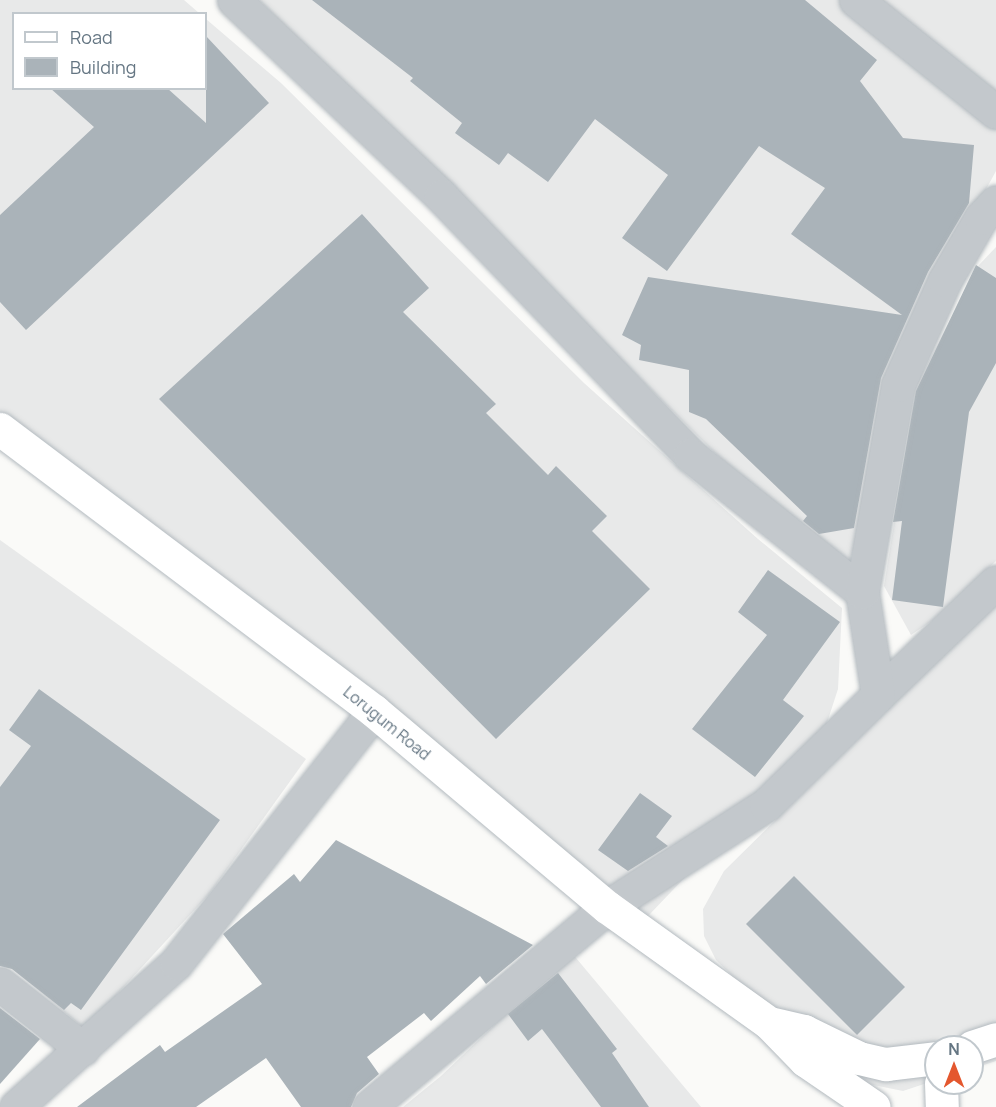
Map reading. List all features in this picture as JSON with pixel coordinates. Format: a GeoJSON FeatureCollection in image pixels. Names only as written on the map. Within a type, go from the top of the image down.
{"type":"FeatureCollection","features":[{"type":"Feature","properties":{"kind":"main road","name":"Lorugum Road"},"geometry":{"type":"LineString","coordinates":[[0,429],[374,711],[608,907],[770,1023]]}},
{"type":"Feature","properties":{"kind":"main road"},"geometry":{"type":"LineString","coordinates":[[770,1023],[804,1031],[868,1060],[897,1063],[924,1060]]}},
{"type":"Feature","properties":{"kind":"main road"},"geometry":{"type":"LineString","coordinates":[[770,1023],[805,1060],[862,1105]]}},
{"type":"Feature","properties":{"kind":"street"},"geometry":{"type":"LineString","coordinates":[[234,0],[441,195],[690,455],[862,592]]}},
{"type":"Feature","properties":{"kind":"street"},"geometry":{"type":"LineString","coordinates":[[856,0],[996,112]]}},
{"type":"Feature","properties":{"kind":"street"},"geometry":{"type":"LineString","coordinates":[[878,695],[862,592],[898,385],[945,280],[981,218],[996,202]]}},
{"type":"Feature","properties":{"kind":"street"},"geometry":{"type":"LineString","coordinates":[[369,1107],[608,907],[766,806],[996,582]]}},
{"type":"Feature","properties":{"kind":"street"},"geometry":{"type":"LineString","coordinates":[[16,1107],[176,963],[374,711]]}},
{"type":"Feature","properties":{"kind":"street"},"geometry":{"type":"LineString","coordinates":[[0,984],[83,1049]]}},
{"type":"Feature","properties":{"kind":"shaded area"},"geometry":{"type":"Polygon","coordinates":[[[0,0],[184,0],[198,12],[12,12],[12,90],[207,90],[207,20],[281,83],[584,383],[758,539],[842,608],[838,689],[824,732],[627,938],[0,417],[0,0]]]}},
{"type":"Feature","properties":{"kind":"shaded area"},"geometry":{"type":"Polygon","coordinates":[[[259,0],[996,0],[996,171],[919,312],[849,565],[717,455],[259,0]]]}},
{"type":"Feature","properties":{"kind":"shaded area"},"geometry":{"type":"Polygon","coordinates":[[[996,247],[996,561],[933,620],[911,635],[884,586],[916,385],[979,265],[996,247]]]}},
{"type":"Feature","properties":{"kind":"shaded area"},"geometry":{"type":"Polygon","coordinates":[[[0,540],[306,759],[210,893],[85,1029],[0,959],[0,540]]]}},
{"type":"Feature","properties":{"kind":"shaded area"},"geometry":{"type":"Polygon","coordinates":[[[996,603],[996,1061],[984,1065],[984,1035],[924,1035],[924,1084],[903,1091],[834,1077],[716,960],[704,936],[703,909],[724,871],[996,603]]]}},
{"type":"Feature","properties":{"kind":"shaded area"},"geometry":{"type":"Polygon","coordinates":[[[571,952],[701,1107],[403,1107],[441,1076],[571,952]]]}},
{"type":"Feature","properties":{"kind":"building"},"geometry":{"type":"Polygon","coordinates":[[[312,0],[805,0],[877,60],[860,81],[903,138],[974,145],[969,203],[928,272],[881,378],[854,528],[819,534],[803,521],[807,516],[706,419],[689,412],[689,370],[639,360],[641,345],[622,335],[648,277],[902,315],[791,234],[825,188],[759,146],[667,271],[622,238],[668,175],[595,119],[548,182],[508,153],[499,165],[455,133],[462,123],[410,81],[413,78],[312,0]]]}},
{"type":"Feature","properties":{"kind":"building"},"geometry":{"type":"Polygon","coordinates":[[[207,37],[269,103],[26,330],[0,302],[0,215],[94,127],[52,90],[169,90],[206,123],[207,37]]]}},
{"type":"Feature","properties":{"kind":"building"},"geometry":{"type":"Polygon","coordinates":[[[362,214],[429,288],[403,312],[496,404],[486,413],[548,475],[556,466],[607,516],[592,531],[650,589],[496,739],[159,399],[362,214]]]}},
{"type":"Feature","properties":{"kind":"building"},"geometry":{"type":"Polygon","coordinates":[[[976,265],[996,278],[996,363],[969,412],[943,607],[892,600],[902,521],[893,522],[916,391],[976,265]]]}},
{"type":"Feature","properties":{"kind":"building"},"geometry":{"type":"Polygon","coordinates":[[[768,570],[840,622],[783,700],[804,716],[755,777],[692,729],[767,635],[738,612],[768,570]]]}},
{"type":"Feature","properties":{"kind":"building"},"geometry":{"type":"Polygon","coordinates":[[[39,689],[220,820],[81,1010],[71,1003],[64,1010],[12,969],[0,966],[0,787],[31,746],[9,730],[39,689]]]}},
{"type":"Feature","properties":{"kind":"building"},"geometry":{"type":"Polygon","coordinates":[[[640,793],[672,816],[656,837],[668,846],[628,871],[598,850],[640,793]]]}},
{"type":"Feature","properties":{"kind":"building"},"geometry":{"type":"Polygon","coordinates":[[[336,840],[533,945],[486,984],[480,976],[431,1021],[424,1013],[367,1057],[379,1074],[357,1093],[351,1107],[301,1107],[266,1058],[196,1107],[77,1107],[160,1045],[165,1052],[262,984],[223,934],[294,874],[300,882],[336,840]]]}},
{"type":"Feature","properties":{"kind":"building"},"geometry":{"type":"Polygon","coordinates":[[[794,876],[905,987],[857,1035],[746,924],[794,876]]]}},
{"type":"Feature","properties":{"kind":"building"},"geometry":{"type":"Polygon","coordinates":[[[558,973],[617,1049],[612,1053],[649,1107],[601,1107],[542,1029],[528,1041],[508,1014],[558,973]]]}},
{"type":"Feature","properties":{"kind":"building"},"geometry":{"type":"Polygon","coordinates":[[[0,1008],[40,1039],[0,1084],[0,1008]]]}}]}
